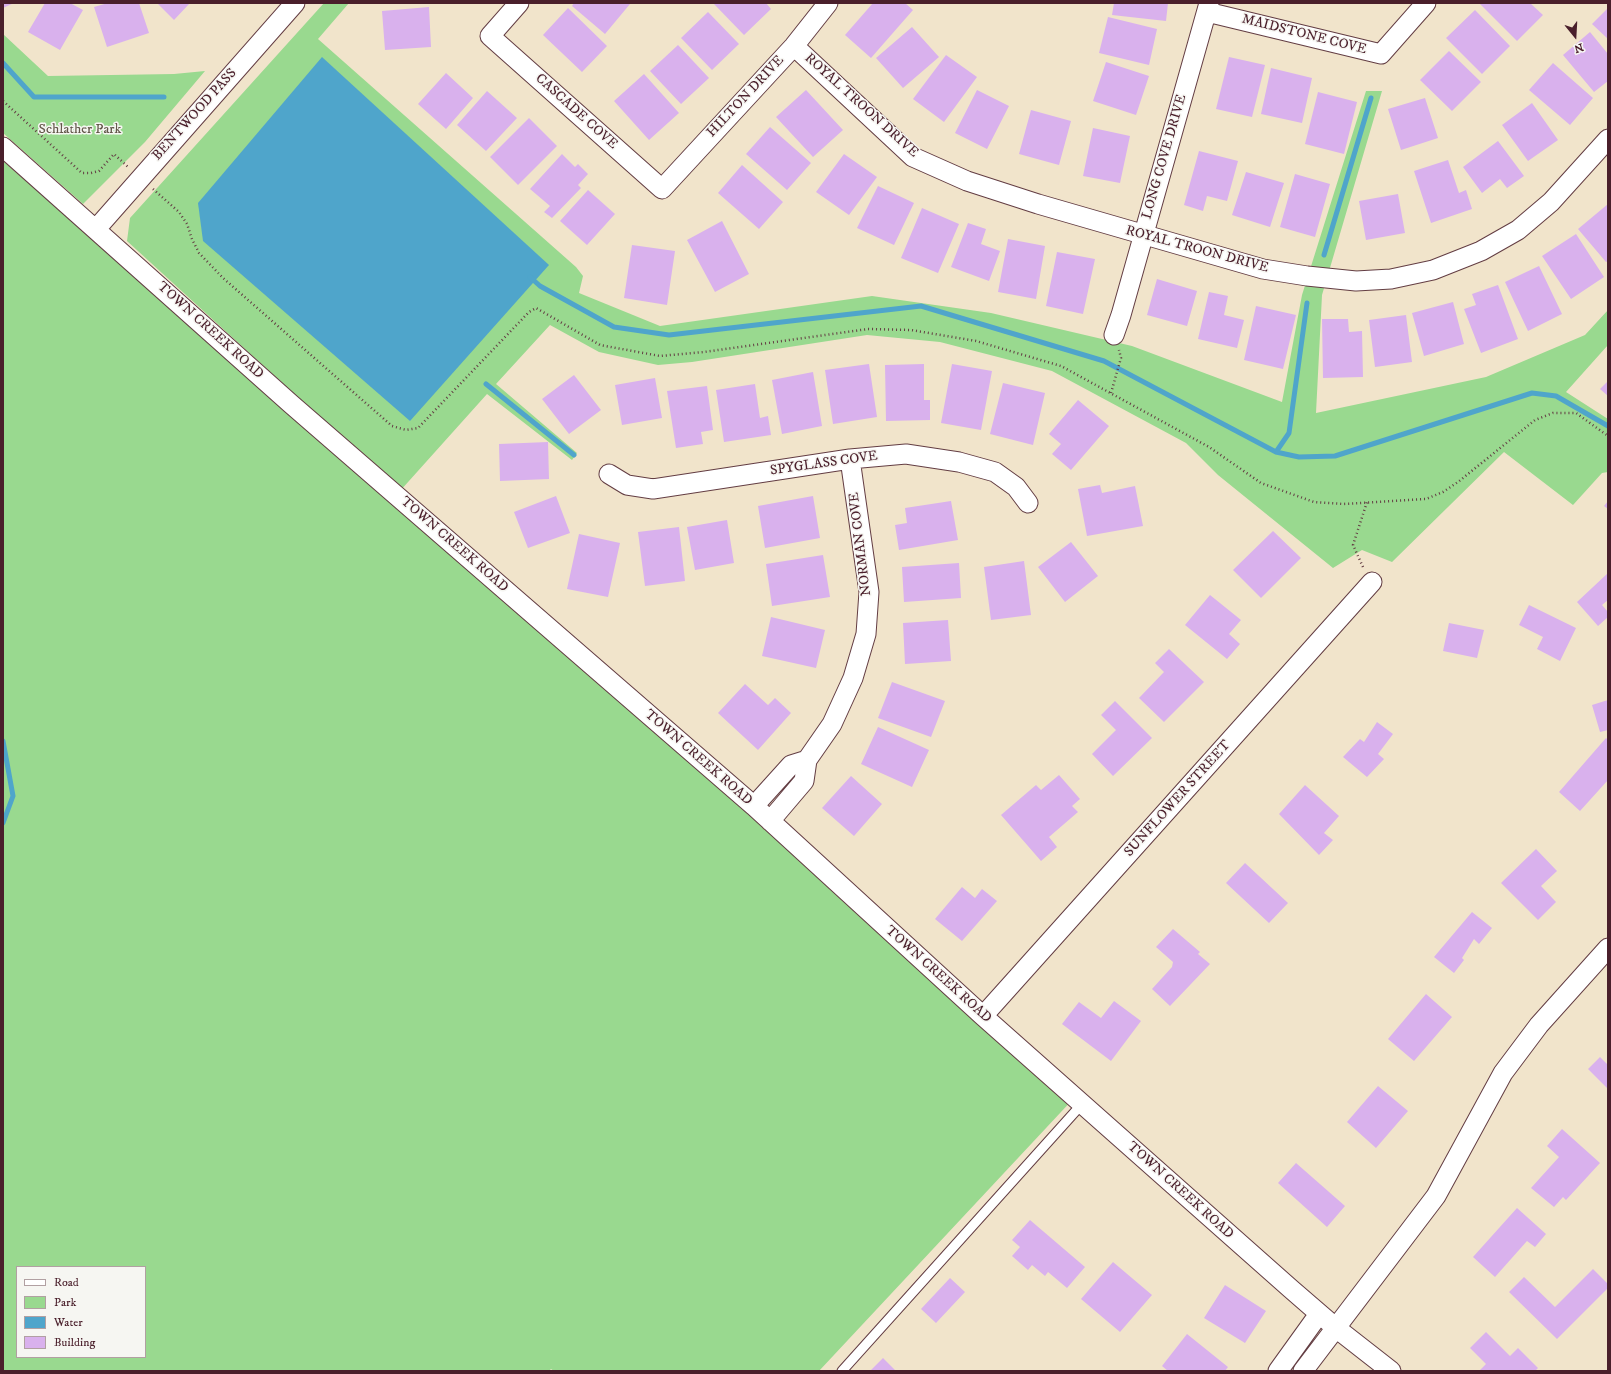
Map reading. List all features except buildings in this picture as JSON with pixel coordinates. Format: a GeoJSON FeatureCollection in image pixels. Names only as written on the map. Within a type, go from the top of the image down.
{"type":"FeatureCollection","features":[{"type":"Feature","properties":{"kind":"street","name":"BENTWOOD PASS"},"geometry":{"type":"LineString","coordinates":[[96,229],[140,177],[295,3]]}},
{"type":"Feature","properties":{"kind":"street","name":"CASCADE COVE"},"geometry":{"type":"LineString","coordinates":[[519,3],[490,36],[662,189]]}},
{"type":"Feature","properties":{"kind":"street","name":"HILTON DRIVE"},"geometry":{"type":"LineString","coordinates":[[662,189],[794,46],[828,3]]}},
{"type":"Feature","properties":{"kind":"street","name":"MAIDSTONE COVE"},"geometry":{"type":"LineString","coordinates":[[1208,7],[1381,54],[1426,3]]}},
{"type":"Feature","properties":{"kind":"street","name":"LONG COVE DRIVE"},"geometry":{"type":"LineString","coordinates":[[1114,335],[1121,315],[1208,7]]}},
{"type":"Feature","properties":{"kind":"street","name":"ROYAL TROON DRIVE"},"geometry":{"type":"LineString","coordinates":[[794,46],[913,157],[967,181],[1143,236],[1263,269],[1307,276],[1356,281],[1391,278],[1433,270],[1481,251],[1518,230],[1551,202],[1608,139]]}},
{"type":"Feature","properties":{"kind":"street","name":"TOWN CREEK ROAD"},"geometry":{"type":"LineString","coordinates":[[3,147],[297,409],[754,806],[983,1016],[1319,1314],[1391,1371]]}},
{"type":"Feature","properties":{"kind":"street","name":"SPYGLASS COVE"},"geometry":{"type":"LineString","coordinates":[[609,474],[627,485],[653,489],[850,459],[906,454],[959,462],[995,472],[1016,487],[1028,503]]}},
{"type":"Feature","properties":{"kind":"street","name":"NORMAN COVE"},"geometry":{"type":"LineString","coordinates":[[770,821],[804,781],[807,760],[832,724],[853,678],[866,634],[869,592],[850,459]]}},
{"type":"Feature","properties":{"kind":"street","name":"SUNFLOWER STREET"},"geometry":{"type":"LineString","coordinates":[[983,1016],[1372,582]]}},
{"type":"Feature","properties":{"kind":"street"},"geometry":{"type":"LineString","coordinates":[[754,806],[791,765],[807,760]]}},
{"type":"Feature","properties":{"kind":"street"},"geometry":{"type":"LineString","coordinates":[[1303,1371],[1436,1196],[1503,1072],[1539,1025],[1608,948]]}},
{"type":"Feature","properties":{"kind":"street"},"geometry":{"type":"LineString","coordinates":[[1278,1371],[1319,1314]]}},
{"type":"Feature","properties":{"kind":"lane"},"geometry":{"type":"LineString","coordinates":[[842,1371],[1082,1104]]}},
{"type":"Feature","properties":{"kind":"path"},"geometry":{"type":"LineString","coordinates":[[3,102],[82,173],[99,171],[114,154],[179,212],[187,224],[199,253],[223,278],[392,426],[406,430],[418,428],[536,308],[600,345],[660,356],[704,352],[868,329],[911,330],[976,341],[1060,366],[1208,447],[1261,483],[1314,502],[1343,504],[1426,499],[1443,492],[1535,420],[1553,412],[1576,413],[1608,436]]}},
{"type":"Feature","properties":{"kind":"path"},"geometry":{"type":"LineString","coordinates":[[1110,394],[1121,358],[1114,335]]}},
{"type":"Feature","properties":{"kind":"path"},"geometry":{"type":"LineString","coordinates":[[1367,502],[1353,545],[1356,554],[1372,582]]}},
{"type":"Feature","properties":{"kind":"green space"},"geometry":{"type":"Polygon","coordinates":[[[324,3],[349,3],[318,39],[576,267],[583,276],[579,293],[660,326],[872,296],[991,313],[1132,346],[1282,402],[1302,295],[1366,91],[1382,91],[1322,295],[1316,413],[1486,377],[1585,335],[1608,310],[1608,345],[1566,392],[1608,419],[1608,472],[1602,473],[1573,505],[1504,452],[1392,562],[1362,550],[1333,568],[1218,475],[1186,443],[1052,371],[940,342],[867,335],[692,362],[658,365],[599,352],[550,325],[496,384],[577,453],[572,460],[487,394],[400,491],[127,241],[130,218],[324,3]]]}},
{"type":"Feature","properties":{"kind":"green space","name":"Schlather Park"},"geometry":{"type":"Polygon","coordinates":[[[3,34],[48,76],[174,74],[205,71],[145,142],[83,204],[3,133],[3,34]]]}},
{"type":"Feature","properties":{"kind":"green space"},"geometry":{"type":"Polygon","coordinates":[[[3,161],[1075,1097],[819,1371],[554,1371],[551,1369],[549,1371],[3,1371],[3,161]]]}},
{"type":"Feature","properties":{"kind":"water"},"geometry":{"type":"Polygon","coordinates":[[[322,57],[549,265],[410,421],[203,241],[198,203],[322,57]]]}},
{"type":"Feature","properties":{"kind":"waterway"},"geometry":{"type":"LineString","coordinates":[[3,63],[34,97],[164,97]]}},
{"type":"Feature","properties":{"kind":"waterway"},"geometry":{"type":"LineString","coordinates":[[1324,255],[1371,98]]}},
{"type":"Feature","properties":{"kind":"waterway"},"geometry":{"type":"LineString","coordinates":[[530,277],[540,286],[614,327],[669,335],[921,306],[1104,361],[1276,452],[1299,457],[1335,456],[1532,393],[1556,396],[1608,426]]}},
{"type":"Feature","properties":{"kind":"waterway"},"geometry":{"type":"LineString","coordinates":[[1276,452],[1289,433],[1307,303]]}},
{"type":"Feature","properties":{"kind":"waterway"},"geometry":{"type":"LineString","coordinates":[[486,384],[574,455]]}},
{"type":"Feature","properties":{"kind":"waterway"},"geometry":{"type":"LineString","coordinates":[[3,741],[13,796],[3,823]]}}]}
